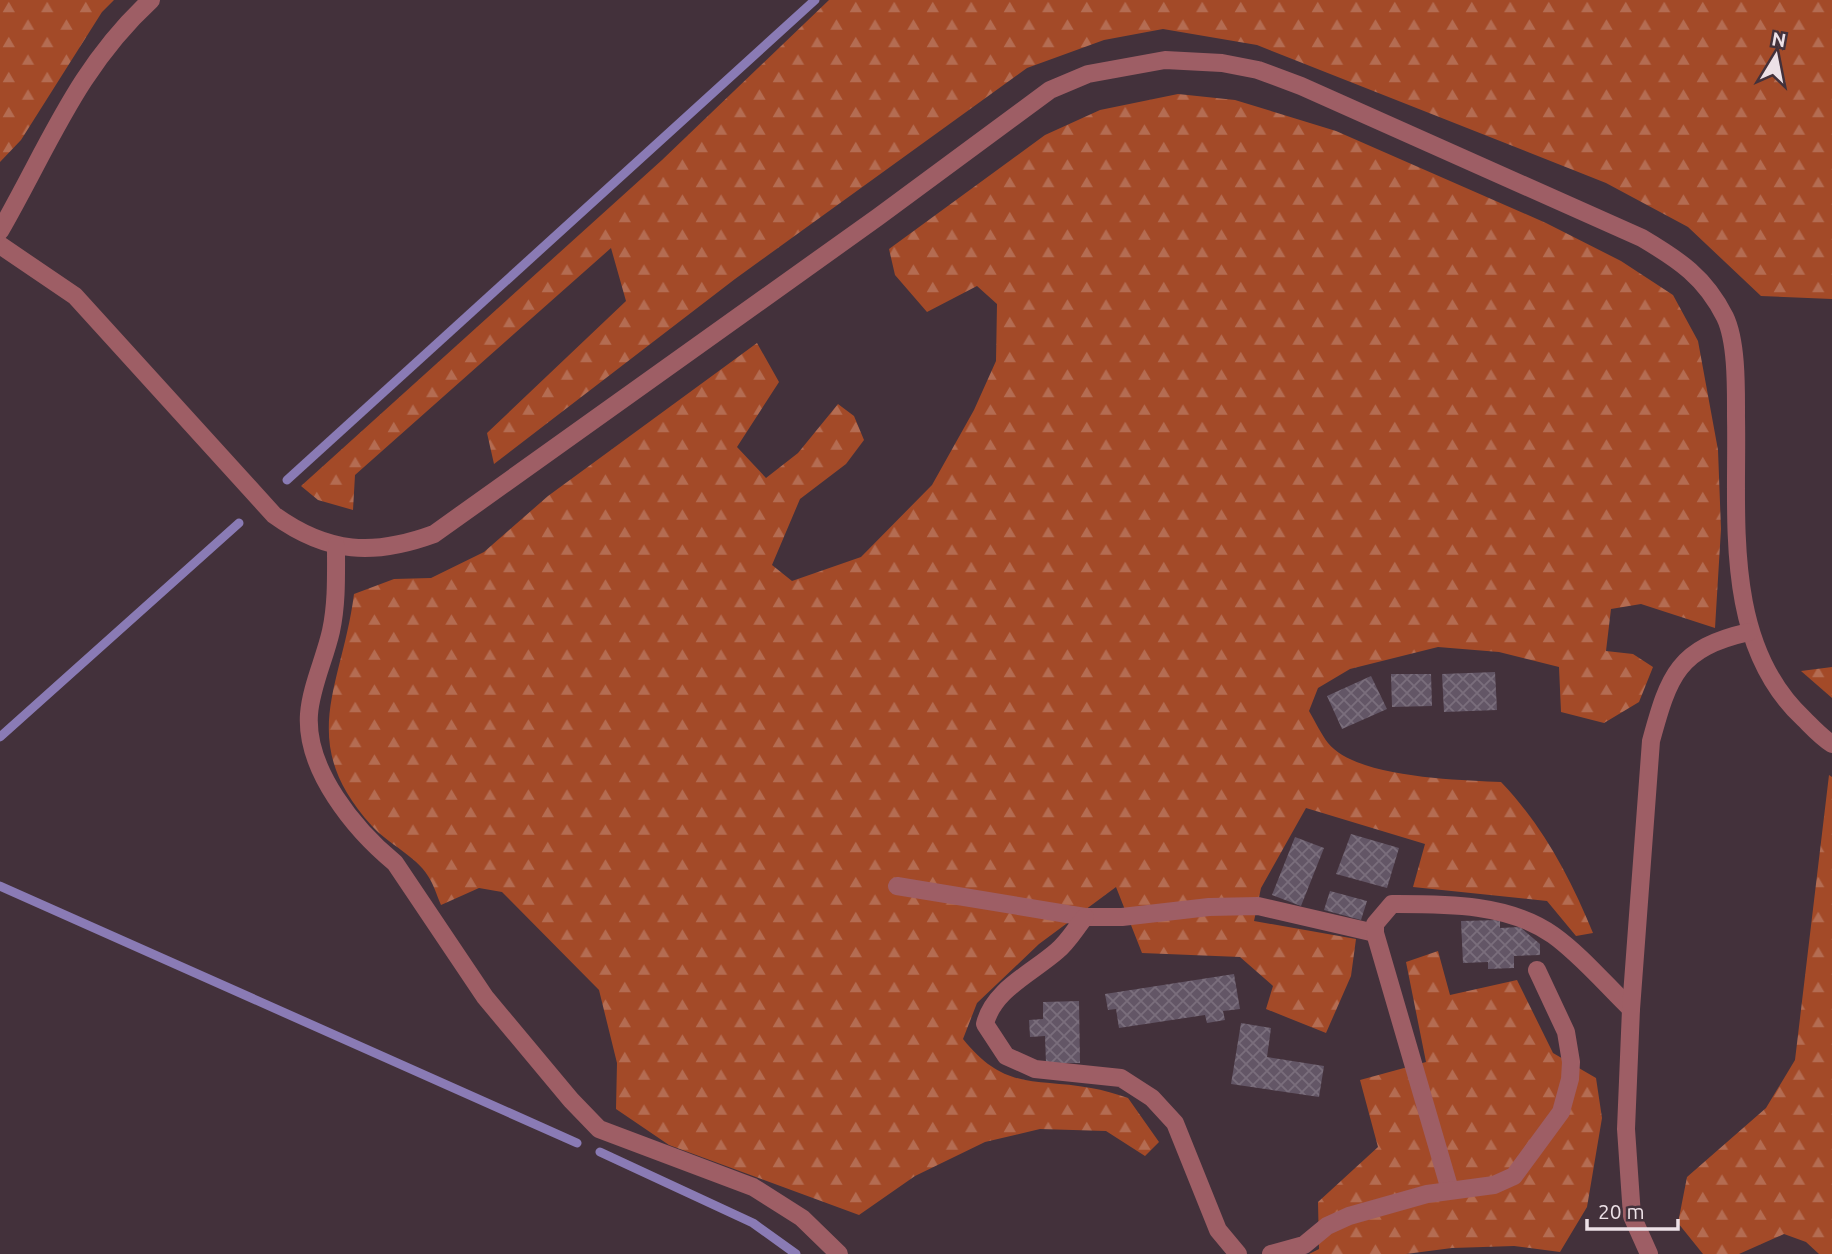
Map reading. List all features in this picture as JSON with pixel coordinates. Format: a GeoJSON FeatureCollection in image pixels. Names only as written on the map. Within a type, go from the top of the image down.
{"type":"FeatureCollection","features":[{"type":"Feature","properties":{"kind":"street"},"geometry":{"type":"LineString","coordinates":[[0,231],[80,81],[107,46],[151,0]]}},
{"type":"Feature","properties":{"kind":"street"},"geometry":{"type":"LineString","coordinates":[[0,245],[75,296],[274,515],[311,538],[336,546],[369,550],[400,546],[434,534],[866,226],[1050,90],[1088,74],[1165,60],[1210,62],[1258,70],[1301,86],[1642,238],[1691,270],[1706,286],[1726,319],[1733,358],[1739,559],[1749,632],[1767,671],[1790,706],[1832,744]]}},
{"type":"Feature","properties":{"kind":"street"},"geometry":{"type":"LineString","coordinates":[[336,546],[336,599],[309,715],[316,753],[335,800],[375,847],[395,863],[485,997],[570,1100],[599,1129],[753,1187],[802,1218],[839,1254]]}},
{"type":"Feature","properties":{"kind":"street"},"geometry":{"type":"LineString","coordinates":[[1649,1254],[1632,1216],[1627,1177],[1631,1009],[1651,741],[1660,708],[1679,667],[1698,648],[1749,632]]}},
{"type":"Feature","properties":{"kind":"street"},"geometry":{"type":"LineString","coordinates":[[897,886],[1085,917],[1122,917],[1209,907],[1258,906],[1375,933]]}},
{"type":"Feature","properties":{"kind":"street"},"geometry":{"type":"LineString","coordinates":[[1450,1190],[1375,933],[1375,924],[1392,904],[1436,904],[1517,916],[1553,935],[1631,1009]]}},
{"type":"Feature","properties":{"kind":"street"},"geometry":{"type":"LineString","coordinates":[[1085,917],[1060,949],[1018,981],[989,1009],[985,1024],[1006,1056],[1035,1069],[1121,1078],[1152,1098],[1175,1123],[1218,1230],[1238,1254]]}},
{"type":"Feature","properties":{"kind":"street"},"geometry":{"type":"LineString","coordinates":[[1271,1254],[1304,1245],[1327,1226],[1349,1216],[1450,1190],[1494,1185],[1514,1176],[1561,1112],[1571,1062],[1566,1032],[1537,970]]}},
{"type":"Feature","properties":{"kind":"green space"},"geometry":{"type":"Polygon","coordinates":[[[0,0],[114,0],[102,12],[21,140],[0,162],[0,0]]]}},
{"type":"Feature","properties":{"kind":"green space"},"geometry":{"type":"Polygon","coordinates":[[[829,0],[1832,0],[1832,299],[1761,296],[1688,227],[1606,183],[1257,45],[1163,29],[1104,40],[1027,68],[735,279],[494,464],[487,433],[626,301],[611,248],[355,475],[353,510],[318,500],[301,486],[662,160],[829,0]]]}},
{"type":"Feature","properties":{"kind":"green space"},"geometry":{"type":"Polygon","coordinates":[[[1178,94],[1235,100],[1336,131],[1546,223],[1621,261],[1673,295],[1698,341],[1718,450],[1721,529],[1715,628],[1641,604],[1611,609],[1606,651],[1633,654],[1653,667],[1639,702],[1604,723],[1561,712],[1559,667],[1499,652],[1438,647],[1350,669],[1318,688],[1309,711],[1328,743],[1342,755],[1361,764],[1409,775],[1501,782],[1543,834],[1575,892],[1593,933],[1576,936],[1547,901],[1413,887],[1425,844],[1306,808],[1261,888],[1254,921],[1356,939],[1351,976],[1326,1033],[1266,1009],[1273,986],[1240,957],[1142,953],[1116,887],[1039,944],[977,1003],[963,1039],[978,1056],[1007,1075],[1021,1079],[1091,1088],[1128,1098],[1159,1142],[1145,1156],[1106,1131],[1040,1129],[985,1142],[915,1176],[859,1215],[669,1145],[616,1109],[617,1063],[599,990],[502,892],[479,888],[441,905],[423,869],[372,826],[349,795],[335,767],[329,740],[334,686],[354,594],[394,579],[431,578],[484,552],[548,496],[757,343],[779,382],[737,447],[766,478],[798,453],[838,404],[854,416],[864,440],[846,464],[800,499],[772,565],[792,581],[861,557],[932,485],[974,410],[996,361],[997,304],[977,286],[927,312],[895,275],[889,249],[1045,135],[1100,110],[1178,94]]]}},
{"type":"Feature","properties":{"kind":"green space"},"geometry":{"type":"Polygon","coordinates":[[[1832,667],[1832,698],[1801,671],[1832,667]]]}},
{"type":"Feature","properties":{"kind":"green space"},"geometry":{"type":"Polygon","coordinates":[[[1829,775],[1832,777],[1832,1254],[1819,1254],[1806,1242],[1784,1234],[1739,1254],[1703,1254],[1678,1223],[1687,1177],[1766,1108],[1795,1060],[1829,775]]]}},
{"type":"Feature","properties":{"kind":"green space"},"geometry":{"type":"Polygon","coordinates":[[[1438,951],[1450,995],[1517,980],[1553,1053],[1596,1078],[1602,1118],[1587,1207],[1560,1252],[1514,1246],[1452,1248],[1406,1254],[1309,1254],[1319,1249],[1318,1202],[1378,1147],[1360,1080],[1426,1062],[1406,962],[1438,951]]]}},
{"type":"Feature","properties":{"kind":"building"},"geometry":{"type":"Polygon","coordinates":[[[1495,672],[1497,710],[1444,712],[1442,674],[1495,672]]]}},
{"type":"Feature","properties":{"kind":"building"},"geometry":{"type":"Polygon","coordinates":[[[1391,674],[1431,674],[1432,706],[1392,707],[1391,674]]]}},
{"type":"Feature","properties":{"kind":"building"},"geometry":{"type":"Polygon","coordinates":[[[1371,676],[1387,709],[1342,729],[1327,696],[1371,676]]]}},
{"type":"Feature","properties":{"kind":"building"},"geometry":{"type":"Polygon","coordinates":[[[1351,834],[1399,848],[1387,888],[1336,874],[1351,834]]]}},
{"type":"Feature","properties":{"kind":"building"},"geometry":{"type":"Polygon","coordinates":[[[1295,837],[1324,848],[1301,906],[1272,895],[1295,837]]]}},
{"type":"Feature","properties":{"kind":"building"},"geometry":{"type":"Polygon","coordinates":[[[1330,891],[1367,901],[1361,920],[1324,910],[1330,891]]]}},
{"type":"Feature","properties":{"kind":"building"},"geometry":{"type":"Polygon","coordinates":[[[1500,920],[1500,928],[1520,927],[1540,944],[1540,955],[1514,956],[1514,968],[1488,969],[1488,962],[1463,963],[1461,921],[1500,920]]]}},
{"type":"Feature","properties":{"kind":"building"},"geometry":{"type":"Polygon","coordinates":[[[1234,974],[1240,1009],[1223,1011],[1225,1020],[1207,1023],[1205,1015],[1119,1028],[1116,1009],[1108,1010],[1105,994],[1234,974]]]}},
{"type":"Feature","properties":{"kind":"building"},"geometry":{"type":"Polygon","coordinates":[[[1079,1001],[1080,1063],[1046,1063],[1045,1036],[1030,1037],[1029,1020],[1043,1019],[1043,1002],[1079,1001]]]}},
{"type":"Feature","properties":{"kind":"building"},"geometry":{"type":"Polygon","coordinates":[[[1241,1023],[1271,1028],[1267,1057],[1324,1066],[1319,1097],[1231,1084],[1241,1023]]]}},
{"type":"Feature","properties":{"kind":"waterway"},"geometry":{"type":"LineString","coordinates":[[287,480],[815,0]]}},
{"type":"Feature","properties":{"kind":"waterway"},"geometry":{"type":"LineString","coordinates":[[0,737],[239,523]]}},
{"type":"Feature","properties":{"kind":"waterway"},"geometry":{"type":"LineString","coordinates":[[0,886],[577,1143]]}},
{"type":"Feature","properties":{"kind":"waterway"},"geometry":{"type":"LineString","coordinates":[[600,1152],[753,1223],[796,1254]]}}]}
